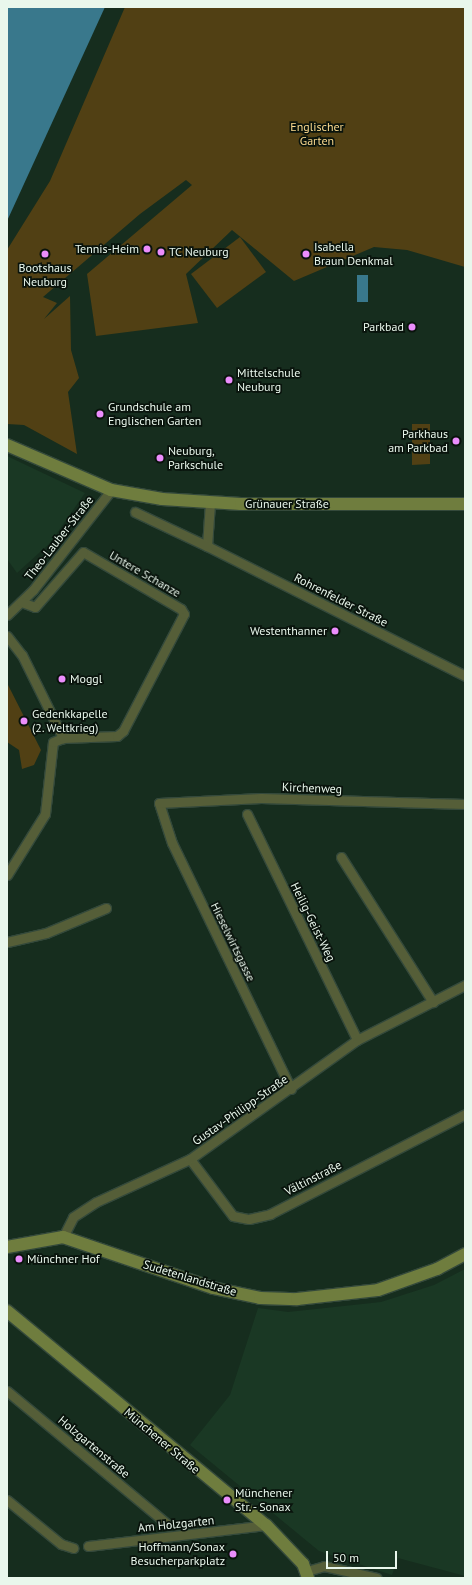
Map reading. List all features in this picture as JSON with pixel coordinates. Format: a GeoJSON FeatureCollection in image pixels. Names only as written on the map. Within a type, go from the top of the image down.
{"type":"FeatureCollection","features":[{"type":"Feature","properties":{"kind":"street","name":"Grünauer Straße"},"geometry":{"type":"LineString","coordinates":[[7,445],[111,490],[162,499],[210,503],[465,504]]}},
{"type":"Feature","properties":{"kind":"street","name":"Theo-Lauber-Straße"},"geometry":{"type":"LineString","coordinates":[[7,615],[21,602],[111,490]]}},
{"type":"Feature","properties":{"kind":"street"},"geometry":{"type":"LineString","coordinates":[[207,546],[210,503]]}},
{"type":"Feature","properties":{"kind":"street","name":"Rohrenfelder Straße"},"geometry":{"type":"LineString","coordinates":[[136,512],[207,546],[465,676]]}},
{"type":"Feature","properties":{"kind":"street","name":"Untere Schanze"},"geometry":{"type":"LineString","coordinates":[[21,602],[35,607],[83,552],[181,609],[184,614],[123,731],[117,736],[90,739],[63,738]]}},
{"type":"Feature","properties":{"kind":"street"},"geometry":{"type":"LineString","coordinates":[[7,636],[22,655],[63,738],[53,742],[45,814],[9,871]]}},
{"type":"Feature","properties":{"kind":"street","name":"Kirchenweg"},"geometry":{"type":"LineString","coordinates":[[159,803],[261,798],[465,804]]}},
{"type":"Feature","properties":{"kind":"street","name":"Hieselwirtsgasse"},"geometry":{"type":"LineString","coordinates":[[159,803],[172,844],[291,1089]]}},
{"type":"Feature","properties":{"kind":"street","name":"Heilig-Geist-Weg"},"geometry":{"type":"LineString","coordinates":[[247,814],[357,1040]]}},
{"type":"Feature","properties":{"kind":"street"},"geometry":{"type":"LineString","coordinates":[[341,857],[433,1002]]}},
{"type":"Feature","properties":{"kind":"street"},"geometry":{"type":"LineString","coordinates":[[7,942],[46,933],[106,908]]}},
{"type":"Feature","properties":{"kind":"street","name":"Gustav-Philipp-Straße"},"geometry":{"type":"LineString","coordinates":[[63,1236],[73,1218],[96,1202],[190,1159],[291,1089],[357,1040],[465,985]]}},
{"type":"Feature","properties":{"kind":"street","name":"Vältinstraße"},"geometry":{"type":"LineString","coordinates":[[190,1159],[233,1216],[249,1219],[270,1214],[465,1114]]}},
{"type":"Feature","properties":{"kind":"street"},"geometry":{"type":"LineString","coordinates":[[7,1247],[63,1236]]}},
{"type":"Feature","properties":{"kind":"street","name":"Sudetenlandstraße"},"geometry":{"type":"LineString","coordinates":[[63,1236],[213,1288],[260,1298],[297,1300],[365,1293],[431,1271],[465,1254]]}},
{"type":"Feature","properties":{"kind":"street","name":"Münchener Straße"},"geometry":{"type":"LineString","coordinates":[[7,1311],[266,1525],[308,1574]]}},
{"type":"Feature","properties":{"kind":"street","name":"Holzgartenstraße"},"geometry":{"type":"LineString","coordinates":[[7,1391],[166,1523]]}},
{"type":"Feature","properties":{"kind":"street"},"geometry":{"type":"LineString","coordinates":[[7,1500],[61,1544],[73,1548]]}},
{"type":"Feature","properties":{"kind":"street","name":"Am Holzgarten"},"geometry":{"type":"LineString","coordinates":[[88,1546],[266,1525]]}},
{"type":"Feature","properties":{"kind":"street"},"geometry":{"type":"LineString","coordinates":[[308,1574],[324,1566],[377,1578]]}},
{"type":"Feature","properties":{"kind":"shaded area"},"geometry":{"type":"Polygon","coordinates":[[[7,456],[85,493],[50,543],[17,573],[7,559],[7,456]]]}},
{"type":"Feature","properties":{"kind":"shaded area"},"geometry":{"type":"Polygon","coordinates":[[[465,1269],[465,1576],[398,1558],[392,1575],[319,1551],[190,1445],[230,1395],[258,1308],[288,1312],[381,1302],[434,1285],[465,1269]]]}},
{"type":"Feature","properties":{"kind":"green space","name":"Englischer Garten"},"geometry":{"type":"Polygon","coordinates":[[[125,7],[465,7],[465,267],[407,250],[374,247],[294,281],[232,230],[186,274],[198,323],[96,336],[87,274],[192,185],[186,180],[140,214],[43,297],[57,303],[44,319],[70,296],[71,350],[79,378],[68,392],[77,454],[24,425],[7,424],[7,250],[50,181],[125,7]]]}},
{"type":"Feature","properties":{"kind":"green space"},"geometry":{"type":"Polygon","coordinates":[[[240,237],[266,272],[217,308],[191,274],[240,237]]]}},
{"type":"Feature","properties":{"kind":"green space"},"geometry":{"type":"Polygon","coordinates":[[[412,424],[430,424],[430,464],[412,465],[412,424]]]}},
{"type":"Feature","properties":{"kind":"green space"},"geometry":{"type":"Polygon","coordinates":[[[7,683],[41,750],[34,765],[22,769],[19,750],[7,742],[7,683]]]}},
{"type":"Feature","properties":{"kind":"water"},"geometry":{"type":"Polygon","coordinates":[[[7,7],[105,7],[7,221],[7,7]]]}},
{"type":"Feature","properties":{"kind":"water"},"geometry":{"type":"Polygon","coordinates":[[[357,275],[368,275],[368,302],[357,302],[357,275]]]}},
{"type":"Feature","properties":{"kind":"place","name":"Tennis-Heim"},"geometry":{"type":"Point","coordinates":[147,249]}},
{"type":"Feature","properties":{"kind":"place","name":"TC Neuburg"},"geometry":{"type":"Point","coordinates":[161,252]}},
{"type":"Feature","properties":{"kind":"place","name":"Bootshaus Neuburg"},"geometry":{"type":"Point","coordinates":[45,254]}},
{"type":"Feature","properties":{"kind":"place","name":"Isabella Braun Denkmal"},"geometry":{"type":"Point","coordinates":[306,254]}},
{"type":"Feature","properties":{"kind":"place","name":"Parkbad"},"geometry":{"type":"Point","coordinates":[412,327]}},
{"type":"Feature","properties":{"kind":"place","name":"Mittelschule Neuburg"},"geometry":{"type":"Point","coordinates":[229,380]}},
{"type":"Feature","properties":{"kind":"place","name":"Grundschule am Englischen Garten"},"geometry":{"type":"Point","coordinates":[100,414]}},
{"type":"Feature","properties":{"kind":"place","name":"Parkhaus am Parkbad"},"geometry":{"type":"Point","coordinates":[456,441]}},
{"type":"Feature","properties":{"kind":"place","name":"Neuburg, Parkschule"},"geometry":{"type":"Point","coordinates":[160,458]}},
{"type":"Feature","properties":{"kind":"place","name":"Westenthanner"},"geometry":{"type":"Point","coordinates":[335,631]}},
{"type":"Feature","properties":{"kind":"place","name":"Moggl"},"geometry":{"type":"Point","coordinates":[62,679]}},
{"type":"Feature","properties":{"kind":"place","name":"Gedenkkapelle (2. Weltkrieg)"},"geometry":{"type":"Point","coordinates":[24,721]}},
{"type":"Feature","properties":{"kind":"place","name":"Münchner Hof"},"geometry":{"type":"Point","coordinates":[19,1259]}},
{"type":"Feature","properties":{"kind":"place","name":"Münchener Str. - Sonax"},"geometry":{"type":"Point","coordinates":[227,1500]}},
{"type":"Feature","properties":{"kind":"place","name":"Hoffmann/Sonax Besucherparkplatz"},"geometry":{"type":"Point","coordinates":[233,1554]}}]}
